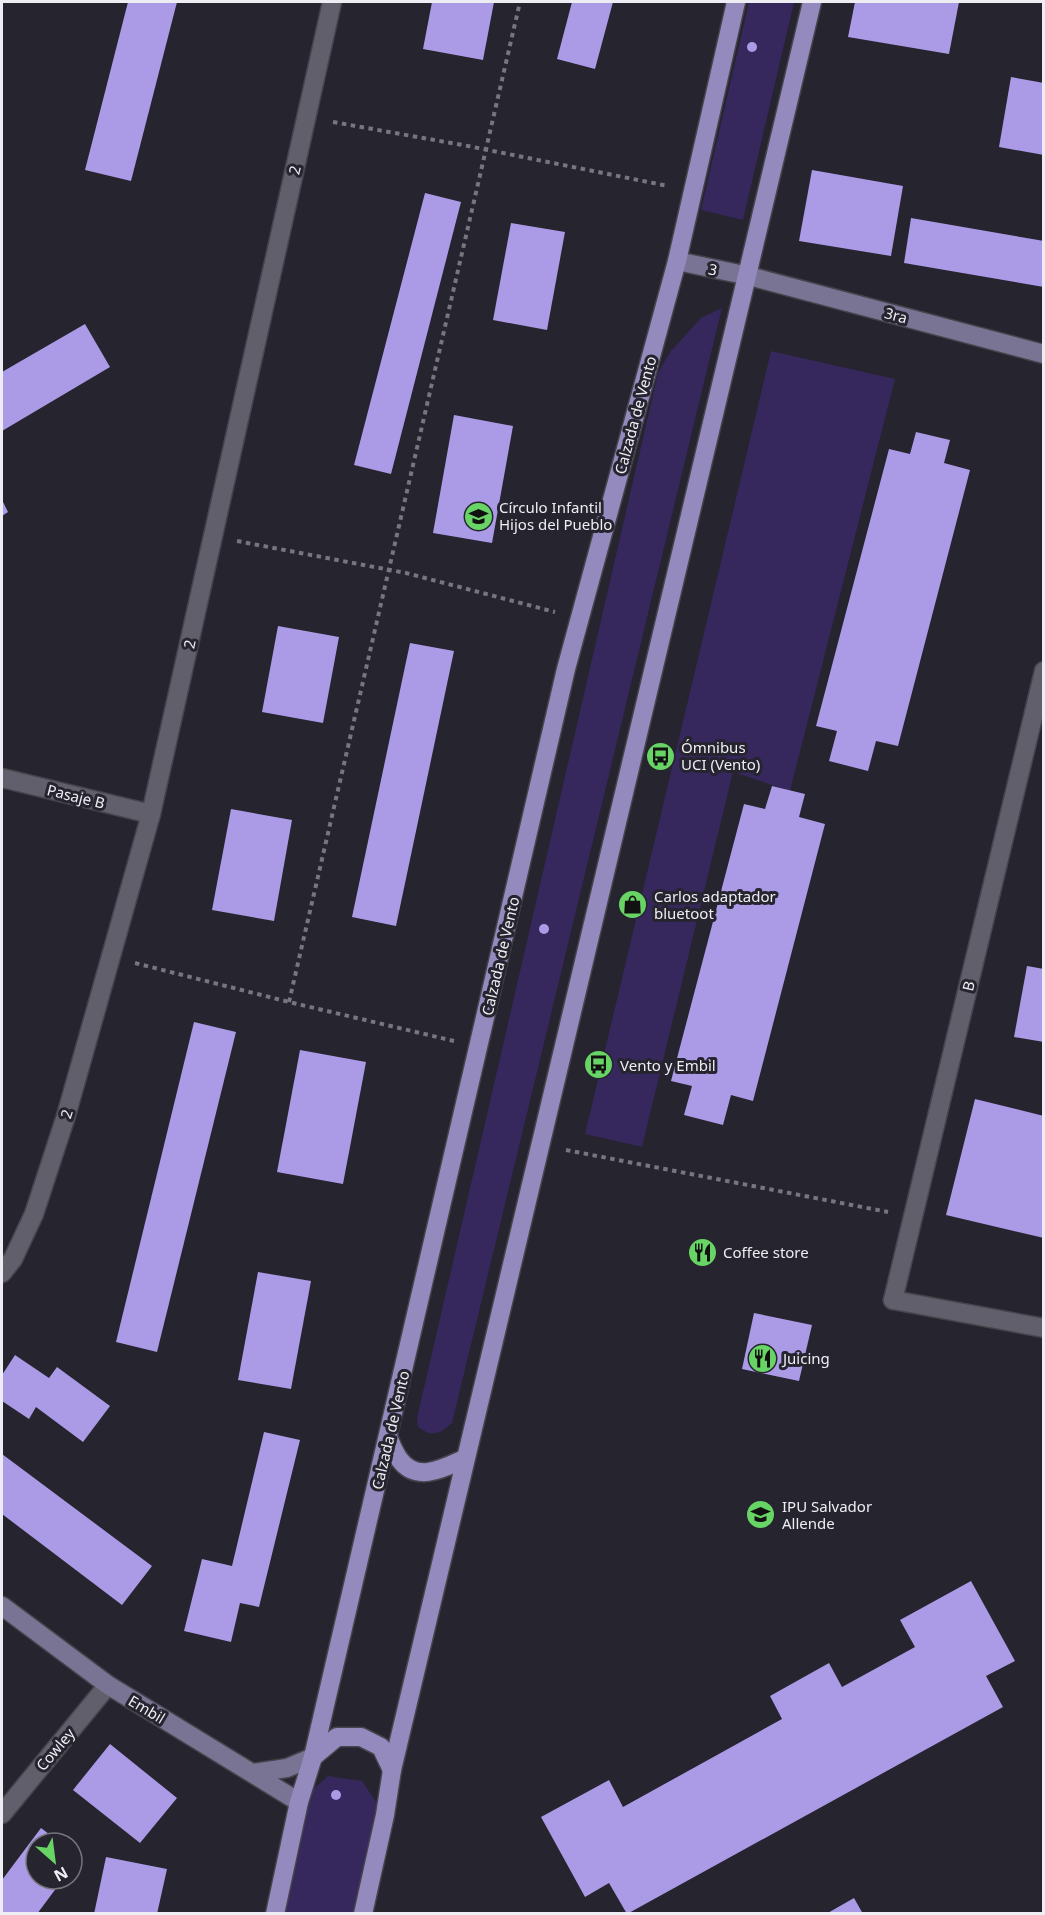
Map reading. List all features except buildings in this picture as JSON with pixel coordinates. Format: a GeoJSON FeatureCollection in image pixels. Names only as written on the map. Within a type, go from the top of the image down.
{"type":"FeatureCollection","features":[{"type":"Feature","properties":{"kind":"main road","name":"Calzada de Vento"},"geometry":{"type":"LineString","coordinates":[[274,1914],[299,1802],[313,1757],[389,1439],[566,669],[677,261],[736,2]]}},
{"type":"Feature","properties":{"kind":"main road"},"geometry":{"type":"LineString","coordinates":[[363,1914],[385,1815],[392,1770],[464,1459],[749,276],[812,2]]}},
{"type":"Feature","properties":{"kind":"main road"},"geometry":{"type":"LineString","coordinates":[[389,1439],[407,1468],[418,1472],[441,1469],[464,1459]]}},
{"type":"Feature","properties":{"kind":"main road"},"geometry":{"type":"LineString","coordinates":[[313,1757],[337,1737],[361,1737],[381,1746],[392,1770]]}},
{"type":"Feature","properties":{"kind":"street","name":"2"},"geometry":{"type":"LineString","coordinates":[[2,1273],[13,1259],[34,1214],[66,1116],[151,814],[332,2]]}},
{"type":"Feature","properties":{"kind":"street","name":"3"},"geometry":{"type":"LineString","coordinates":[[677,261],[749,276]]}},
{"type":"Feature","properties":{"kind":"street","name":"3ra"},"geometry":{"type":"LineString","coordinates":[[749,276],[1044,354]]}},
{"type":"Feature","properties":{"kind":"street","name":"B"},"geometry":{"type":"LineString","coordinates":[[1044,671],[893,1300],[1044,1328]]}},
{"type":"Feature","properties":{"kind":"street","name":"Pasaje B"},"geometry":{"type":"LineString","coordinates":[[2,778],[151,814]]}},
{"type":"Feature","properties":{"kind":"street","name":"Embil"},"geometry":{"type":"LineString","coordinates":[[2,1606],[108,1685],[299,1802]]}},
{"type":"Feature","properties":{"kind":"street","name":"Cowley"},"geometry":{"type":"LineString","coordinates":[[2,1814],[108,1685]]}},
{"type":"Feature","properties":{"kind":"street"},"geometry":{"type":"LineString","coordinates":[[253,1773],[287,1767],[313,1757]]}},
{"type":"Feature","properties":{"kind":"path"},"geometry":{"type":"LineString","coordinates":[[289,1002],[520,2]]}},
{"type":"Feature","properties":{"kind":"path"},"geometry":{"type":"LineString","coordinates":[[306,117],[693,191]]}},
{"type":"Feature","properties":{"kind":"path"},"geometry":{"type":"LineString","coordinates":[[213,537],[390,571],[580,619]]}},
{"type":"Feature","properties":{"kind":"path"},"geometry":{"type":"LineString","coordinates":[[111,957],[289,1002],[479,1046]]}},
{"type":"Feature","properties":{"kind":"path"},"geometry":{"type":"LineString","coordinates":[[539,1144],[913,1217]]}},
{"type":"Feature","properties":{"kind":"shaded area"},"geometry":{"type":"Polygon","coordinates":[[[749,2],[794,2],[743,220],[701,210],[749,2]]]}},
{"type":"Feature","properties":{"kind":"shaded area"},"geometry":{"type":"Polygon","coordinates":[[[722,308],[452,1423],[439,1432],[428,1433],[418,1427],[417,1418],[658,373],[670,352],[701,318],[722,308]]]}},
{"type":"Feature","properties":{"kind":"shaded area"},"geometry":{"type":"Polygon","coordinates":[[[771,351],[895,379],[790,791],[733,772],[642,1147],[585,1134],[771,351]]]}},
{"type":"Feature","properties":{"kind":"shaded area"},"geometry":{"type":"Polygon","coordinates":[[[328,1776],[362,1781],[385,1815],[363,1913],[275,1914],[299,1802],[328,1776]]]}},
{"type":"Feature","properties":{"kind":"place","name":"Círculo Infantil Hijos del Pueblo"},"geometry":{"type":"Point","coordinates":[478,516]}},
{"type":"Feature","properties":{"kind":"place","name":"Ómnibus UCI (Vento)"},"geometry":{"type":"Point","coordinates":[660,756]}},
{"type":"Feature","properties":{"kind":"place","name":"Carlos adaptador bluetoot"},"geometry":{"type":"Point","coordinates":[633,905]}},
{"type":"Feature","properties":{"kind":"place","name":"Vento y Embil"},"geometry":{"type":"Point","coordinates":[599,1065]}},
{"type":"Feature","properties":{"kind":"place","name":"Coffee store"},"geometry":{"type":"Point","coordinates":[702,1252]}},
{"type":"Feature","properties":{"kind":"place","name":"Juicing"},"geometry":{"type":"Point","coordinates":[762,1358]}},
{"type":"Feature","properties":{"kind":"place","name":"IPU Salvador Allende"},"geometry":{"type":"Point","coordinates":[761,1515]}}]}
